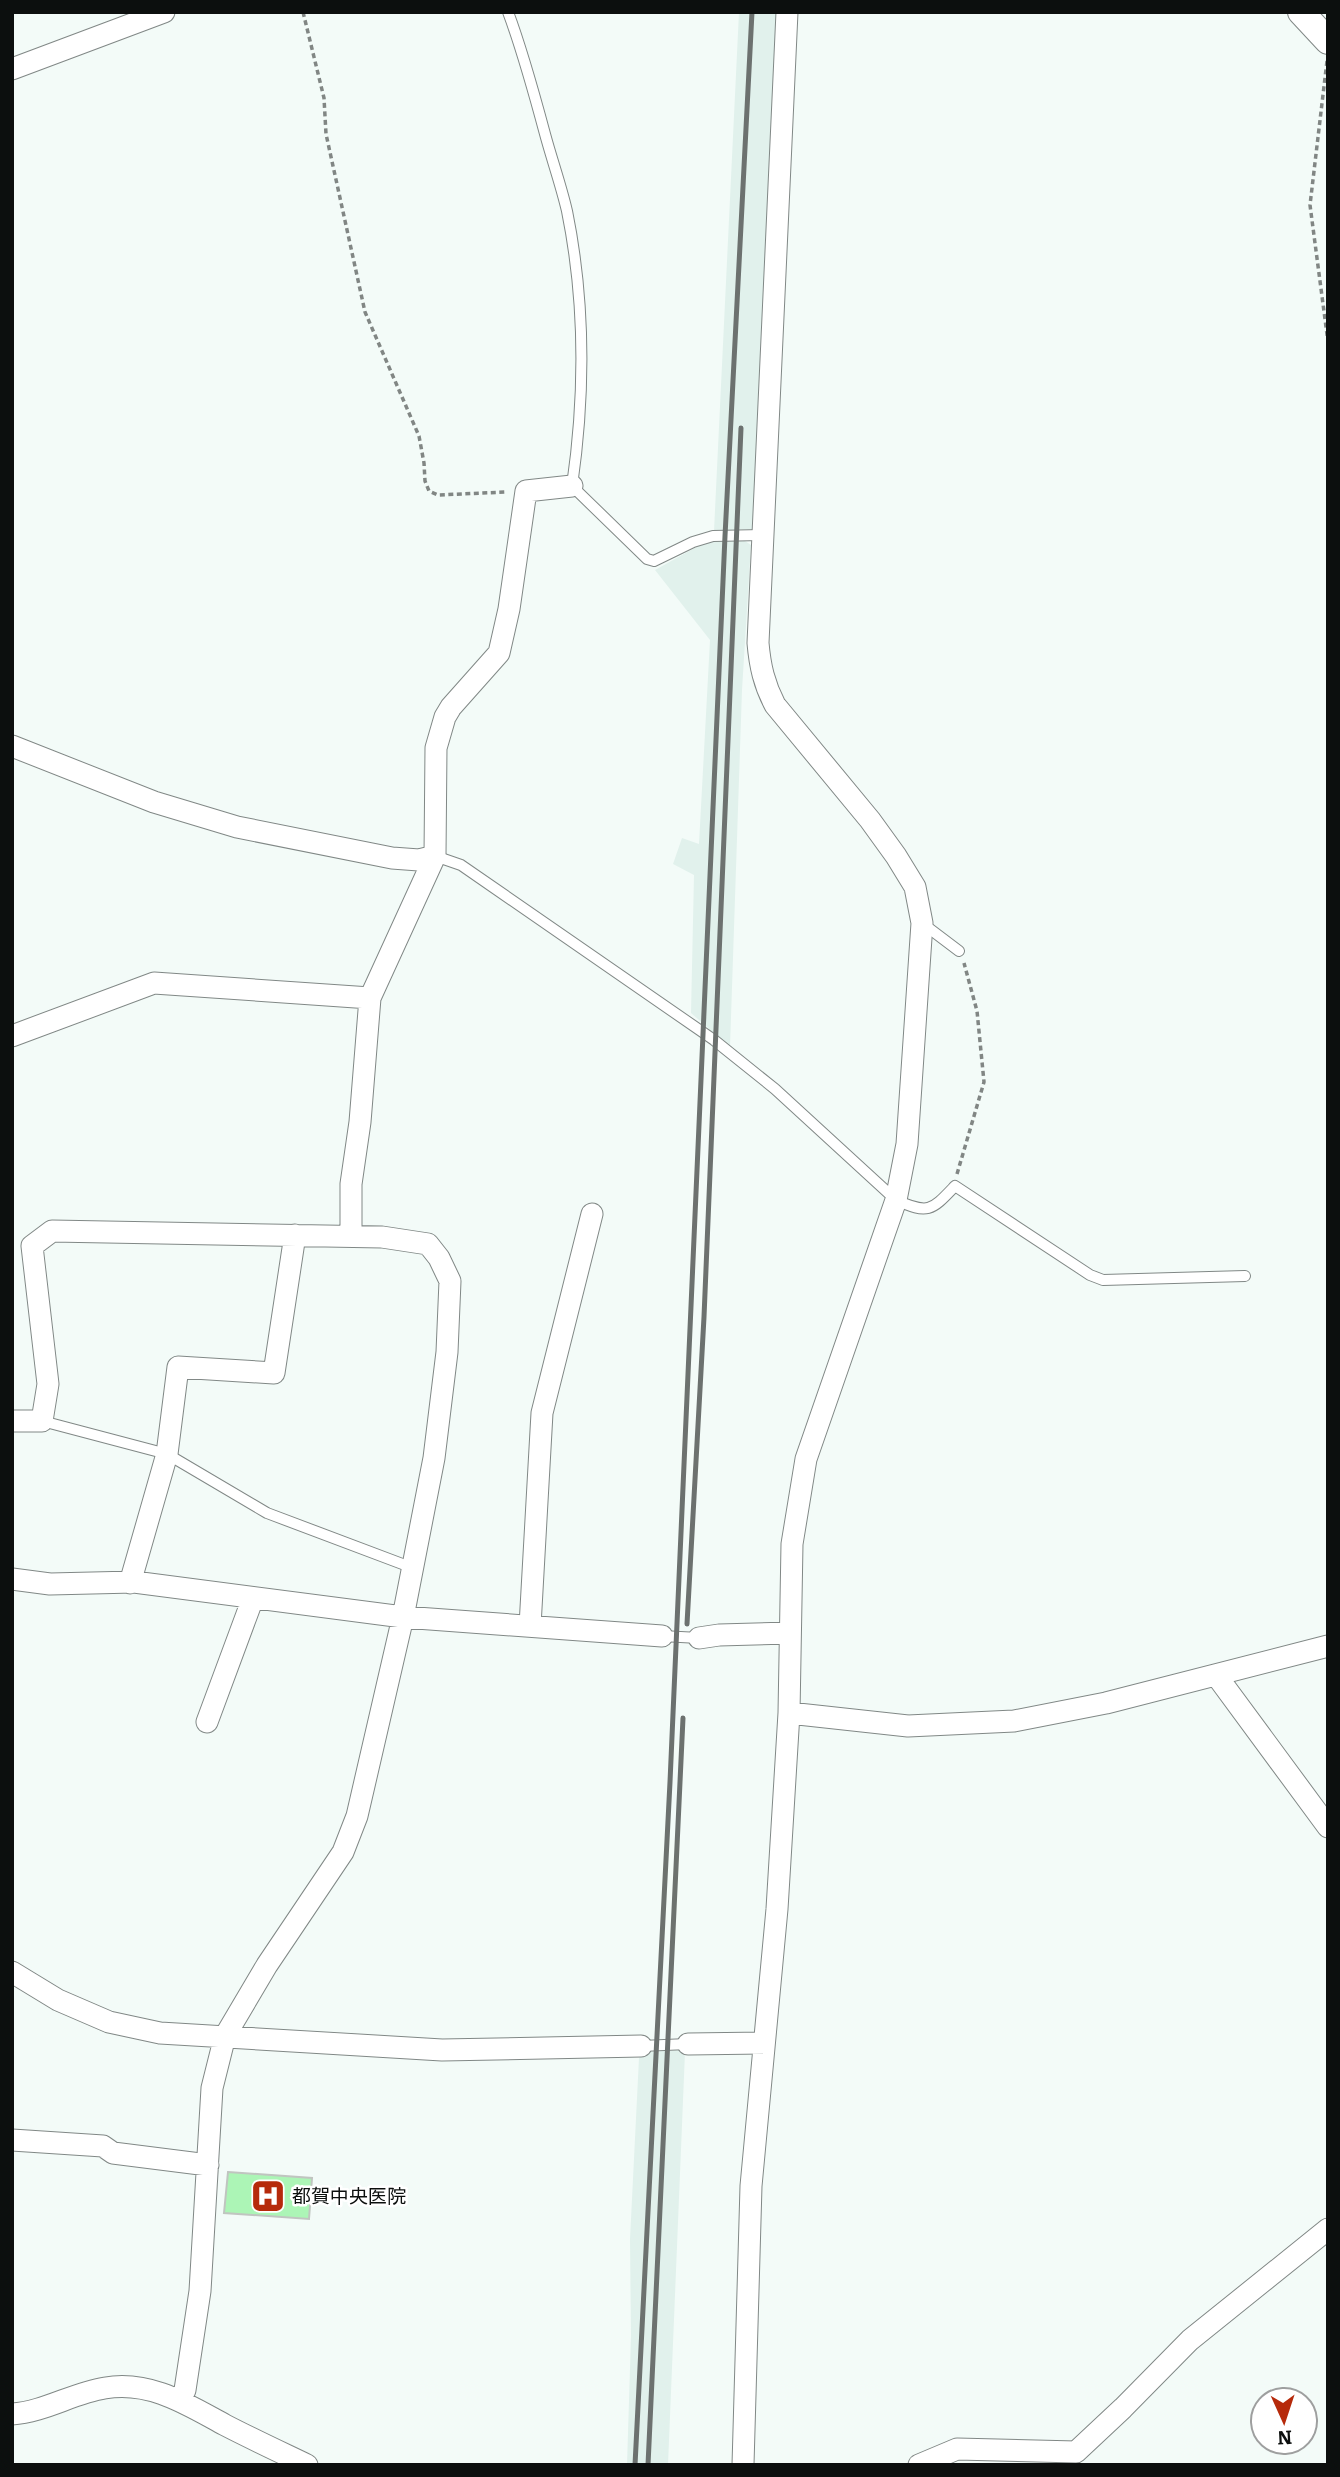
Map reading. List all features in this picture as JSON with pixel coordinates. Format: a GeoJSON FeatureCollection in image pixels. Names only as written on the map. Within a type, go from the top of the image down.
{"type":"FeatureCollection","features":[{"type":"Feature","properties":{"kind":"street"},"geometry":{"type":"LineString","coordinates":[[12,69],[164,12]]}},
{"type":"Feature","properties":{"kind":"street"},"geometry":{"type":"LineString","coordinates":[[743,2465],[751,2186],[777,1909],[789,1713],[792,1544],[806,1459],[897,1200],[907,1144],[922,923],[915,887],[896,856],[870,820],[775,705],[766,687],[758,643],[787,12]]}},
{"type":"Feature","properties":{"kind":"street"},"geometry":{"type":"LineString","coordinates":[[1301,12],[1328,41]]}},
{"type":"Feature","properties":{"kind":"street"},"geometry":{"type":"LineString","coordinates":[[351,1237],[351,1184],[360,1122],[370,998],[435,856],[435,763],[440,730],[451,707],[499,653],[509,609],[526,491],[572,486]]}},
{"type":"Feature","properties":{"kind":"street"},"geometry":{"type":"LineString","coordinates":[[12,746],[154,802],[237,827],[392,858],[419,860],[435,856]]}},
{"type":"Feature","properties":{"kind":"street"},"geometry":{"type":"LineString","coordinates":[[12,1036],[154,983],[370,998]]}},
{"type":"Feature","properties":{"kind":"street"},"geometry":{"type":"LineString","coordinates":[[530,1626],[542,1413],[592,1214]]}},
{"type":"Feature","properties":{"kind":"street"},"geometry":{"type":"LineString","coordinates":[[12,1421],[42,1422],[48,1384],[32,1246],[52,1231],[382,1237],[428,1244],[439,1258],[450,1281],[447,1352],[434,1458],[413,1568],[357,1816],[342,1853],[267,1965],[225,2036],[212,2088],[200,2291],[185,2390],[180,2400]]}},
{"type":"Feature","properties":{"kind":"street"},"geometry":{"type":"LineString","coordinates":[[130,1583],[167,1454],[178,1367],[274,1373],[295,1235]]}},
{"type":"Feature","properties":{"kind":"street"},"geometry":{"type":"LineString","coordinates":[[12,1579],[50,1584],[130,1583],[402,1617],[662,1636]]}},
{"type":"Feature","properties":{"kind":"street"},"geometry":{"type":"LineString","coordinates":[[207,1722],[253,1598]]}},
{"type":"Feature","properties":{"kind":"street"},"geometry":{"type":"LineString","coordinates":[[699,1638],[790,1633]]}},
{"type":"Feature","properties":{"kind":"street"},"geometry":{"type":"LineString","coordinates":[[789,1713],[908,1726],[1014,1721],[1106,1703],[1328,1646]]}},
{"type":"Feature","properties":{"kind":"street"},"geometry":{"type":"LineString","coordinates":[[1216,1675],[1328,1827]]}},
{"type":"Feature","properties":{"kind":"street"},"geometry":{"type":"LineString","coordinates":[[12,1972],[58,2000],[109,2022],[160,2033],[442,2050],[641,2046]]}},
{"type":"Feature","properties":{"kind":"street"},"geometry":{"type":"LineString","coordinates":[[688,2044],[764,2043]]}},
{"type":"Feature","properties":{"kind":"street"},"geometry":{"type":"LineString","coordinates":[[12,2140],[103,2146],[113,2153],[208,2165]]}},
{"type":"Feature","properties":{"kind":"street"},"geometry":{"type":"LineString","coordinates":[[919,2465],[957,2448],[1081,2458],[1123,2408],[1190,2340],[1328,2229]]}},
{"type":"Feature","properties":{"kind":"street"},"geometry":{"type":"LineString","coordinates":[[12,2414],[29,2412],[106,2388],[142,2388],[180,2400],[226,2426],[307,2465]]}},
{"type":"Feature","properties":{"kind":"lane"},"geometry":{"type":"LineString","coordinates":[[508,12],[523,51],[566,210],[577,279],[580,391],[572,486],[647,559],[654,561],[693,542],[713,536],[762,535]]}},
{"type":"Feature","properties":{"kind":"lane"},"geometry":{"type":"LineString","coordinates":[[435,856],[461,865],[714,1040],[775,1089],[897,1200],[909,1206],[929,1209],[940,1203],[955,1186],[1090,1275],[1102,1280],[1245,1276]]}},
{"type":"Feature","properties":{"kind":"lane"},"geometry":{"type":"LineString","coordinates":[[922,923],[959,951]]}},
{"type":"Feature","properties":{"kind":"lane"},"geometry":{"type":"LineString","coordinates":[[42,1422],[167,1454],[267,1513],[413,1568]]}},
{"type":"Feature","properties":{"kind":"lane"},"geometry":{"type":"LineString","coordinates":[[662,1636],[699,1638]]}},
{"type":"Feature","properties":{"kind":"lane"},"geometry":{"type":"LineString","coordinates":[[641,2046],[688,2044]]}},
{"type":"Feature","properties":{"kind":"path"},"geometry":{"type":"LineString","coordinates":[[303,12],[324,98],[327,134],[365,312],[419,436],[425,481],[429,491],[438,495],[526,491]]}},
{"type":"Feature","properties":{"kind":"path"},"geometry":{"type":"LineString","coordinates":[[1328,59],[1310,205],[1328,342]]}},
{"type":"Feature","properties":{"kind":"path"},"geometry":{"type":"LineString","coordinates":[[955,1186],[984,1082],[977,1011],[959,951]]}},
{"type":"Feature","properties":{"kind":"shaded area"},"geometry":{"type":"Polygon","coordinates":[[[739,12],[777,12],[762,355],[753,529],[714,531],[739,12]]]}},
{"type":"Feature","properties":{"kind":"shaded area"},"geometry":{"type":"Polygon","coordinates":[[[742,539],[751,545],[742,690],[730,1047],[691,1013],[694,875],[673,864],[682,838],[699,844],[710,640],[655,570],[700,545],[742,539]]]}},
{"type":"Feature","properties":{"kind":"shaded area"},"geometry":{"type":"Polygon","coordinates":[[[683,2050],[668,2465],[627,2465],[631,2336],[630,2239],[639,2058],[644,2052],[683,2050]]]}},
{"type":"Feature","properties":{"kind":"building","name":"都賀中央医院"},"geometry":{"type":"Polygon","coordinates":[[[228,2172],[312,2178],[309,2219],[224,2213],[228,2172]]]}},
{"type":"Feature","properties":{"kind":"railway"},"geometry":{"type":"LineString","coordinates":[[635,2465],[670,1782],[725,536],[752,12]]}},
{"type":"Feature","properties":{"kind":"railway"},"geometry":{"type":"LineString","coordinates":[[687,1624],[704,1317],[741,428]]}},
{"type":"Feature","properties":{"kind":"railway"},"geometry":{"type":"LineString","coordinates":[[648,2465],[683,1718]]}},
{"type":"Feature","properties":{"kind":"place","name":"都賀中央医院"},"geometry":{"type":"Point","coordinates":[268,2196]}}]}
